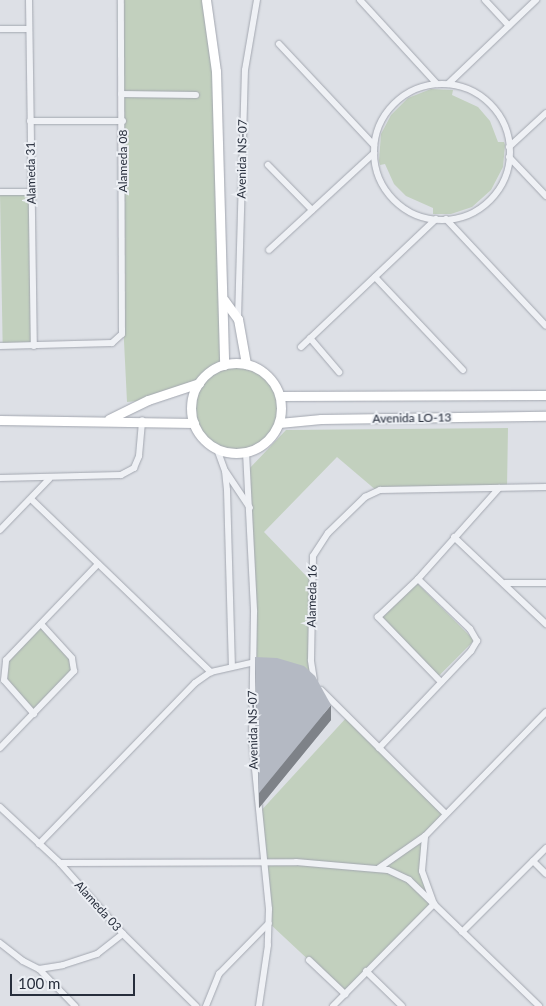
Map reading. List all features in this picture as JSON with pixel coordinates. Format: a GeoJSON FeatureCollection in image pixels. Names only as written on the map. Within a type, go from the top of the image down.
{"type":"FeatureCollection","features":[{"type":"Feature","properties":{"kind":"street","name":"Alameda 31"},"geometry":{"type":"LineString","coordinates":[[29,0],[34,346]]}},
{"type":"Feature","properties":{"kind":"street","name":"Alameda 08"},"geometry":{"type":"LineString","coordinates":[[34,346],[117,341],[122,334],[121,0]]}},
{"type":"Feature","properties":{"kind":"street","name":"Avenida NS-07"},"geometry":{"type":"LineString","coordinates":[[206,0],[216,71],[224,300],[224,364]]}},
{"type":"Feature","properties":{"kind":"street","name":"Avenida NS-07"},"geometry":{"type":"LineString","coordinates":[[246,364],[238,319],[245,70],[257,0]]}},
{"type":"Feature","properties":{"kind":"street"},"geometry":{"type":"LineString","coordinates":[[360,0],[438,84]]}},
{"type":"Feature","properties":{"kind":"street"},"geometry":{"type":"LineString","coordinates":[[485,0],[509,26]]}},
{"type":"Feature","properties":{"kind":"street"},"geometry":{"type":"LineString","coordinates":[[448,84],[536,0]]}},
{"type":"Feature","properties":{"kind":"street"},"geometry":{"type":"LineString","coordinates":[[0,29],[29,29]]}},
{"type":"Feature","properties":{"kind":"street"},"geometry":{"type":"LineString","coordinates":[[278,44],[374,145]]}},
{"type":"Feature","properties":{"kind":"street"},"geometry":{"type":"LineString","coordinates":[[422,87],[424,70]]}},
{"type":"Feature","properties":{"kind":"street"},"geometry":{"type":"LineString","coordinates":[[462,71],[465,88]]}},
{"type":"Feature","properties":{"kind":"street"},"geometry":{"type":"LineString","coordinates":[[448,84],[465,88],[488,102],[506,130],[510,147],[507,171],[489,200],[460,217],[436,219],[419,215],[391,197],[376,168],[374,145],[377,132],[396,102],[422,87],[448,84]]}},
{"type":"Feature","properties":{"kind":"street"},"geometry":{"type":"LineString","coordinates":[[121,94],[196,95]]}},
{"type":"Feature","properties":{"kind":"street"},"geometry":{"type":"LineString","coordinates":[[510,147],[546,113]]}},
{"type":"Feature","properties":{"kind":"street"},"geometry":{"type":"LineString","coordinates":[[30,121],[122,121]]}},
{"type":"Feature","properties":{"kind":"street"},"geometry":{"type":"LineString","coordinates":[[358,128],[377,132]]}},
{"type":"Feature","properties":{"kind":"street"},"geometry":{"type":"LineString","coordinates":[[506,130],[517,134],[526,132]]}},
{"type":"Feature","properties":{"kind":"street"},"geometry":{"type":"LineString","coordinates":[[269,250],[374,153]]}},
{"type":"Feature","properties":{"kind":"street"},"geometry":{"type":"LineString","coordinates":[[509,158],[546,196]]}},
{"type":"Feature","properties":{"kind":"street"},"geometry":{"type":"LineString","coordinates":[[268,165],[312,210]]}},
{"type":"Feature","properties":{"kind":"street"},"geometry":{"type":"LineString","coordinates":[[357,168],[376,168]]}},
{"type":"Feature","properties":{"kind":"street"},"geometry":{"type":"LineString","coordinates":[[507,171],[522,171]]}},
{"type":"Feature","properties":{"kind":"street"},"geometry":{"type":"LineString","coordinates":[[0,192],[31,192]]}},
{"type":"Feature","properties":{"kind":"street"},"geometry":{"type":"LineString","coordinates":[[419,215],[420,234]]}},
{"type":"Feature","properties":{"kind":"street"},"geometry":{"type":"LineString","coordinates":[[460,217],[462,236]]}},
{"type":"Feature","properties":{"kind":"street"},"geometry":{"type":"LineString","coordinates":[[300,347],[436,219]]}},
{"type":"Feature","properties":{"kind":"street"},"geometry":{"type":"LineString","coordinates":[[446,219],[546,326]]}},
{"type":"Feature","properties":{"kind":"street"},"geometry":{"type":"LineString","coordinates":[[375,276],[462,370]]}},
{"type":"Feature","properties":{"kind":"street","name":"Avenida NS-07"},"geometry":{"type":"LineString","coordinates":[[224,300],[238,319]]}},
{"type":"Feature","properties":{"kind":"street"},"geometry":{"type":"LineString","coordinates":[[310,338],[339,372]]}},
{"type":"Feature","properties":{"kind":"street"},"geometry":{"type":"LineString","coordinates":[[0,346],[34,346]]}},
{"type":"Feature","properties":{"kind":"street"},"geometry":{"type":"LineString","coordinates":[[106,420],[148,400],[199,383],[224,364],[246,364],[267,375],[280,396],[279,423],[260,446],[246,452],[217,449]]}},
{"type":"Feature","properties":{"kind":"street"},"geometry":{"type":"LineString","coordinates":[[199,383],[192,400],[194,423],[201,436],[217,449],[226,471],[250,508]]}},
{"type":"Feature","properties":{"kind":"street","name":"Avenida LO-13"},"geometry":{"type":"LineString","coordinates":[[280,396],[546,395]]}},
{"type":"Feature","properties":{"kind":"street","name":"Avenida LO-13"},"geometry":{"type":"LineString","coordinates":[[279,423],[321,420],[546,416]]}},
{"type":"Feature","properties":{"kind":"street"},"geometry":{"type":"LineString","coordinates":[[0,420],[142,420],[194,423]]}},
{"type":"Feature","properties":{"kind":"street"},"geometry":{"type":"LineString","coordinates":[[0,478],[110,477],[128,472],[134,468],[139,456],[142,420]]}},
{"type":"Feature","properties":{"kind":"street","name":"Avenida NS-07"},"geometry":{"type":"LineString","coordinates":[[246,452],[254,612],[252,739],[268,923],[259,1006]]}},
{"type":"Feature","properties":{"kind":"street"},"geometry":{"type":"LineString","coordinates":[[226,471],[232,665]]}},
{"type":"Feature","properties":{"kind":"street"},"geometry":{"type":"LineString","coordinates":[[0,530],[48,479]]}},
{"type":"Feature","properties":{"kind":"street","name":"Alameda 16"},"geometry":{"type":"LineString","coordinates":[[312,674],[312,566],[318,546],[334,527],[365,497],[380,490],[546,487]]}},
{"type":"Feature","properties":{"kind":"street"},"geometry":{"type":"LineString","coordinates":[[441,682],[378,617],[418,579],[499,488]]}},
{"type":"Feature","properties":{"kind":"street"},"geometry":{"type":"LineString","coordinates":[[31,499],[211,672]]}},
{"type":"Feature","properties":{"kind":"street"},"geometry":{"type":"LineString","coordinates":[[454,537],[546,624]]}},
{"type":"Feature","properties":{"kind":"street"},"geometry":{"type":"LineString","coordinates":[[34,714],[8,686],[4,666],[10,653],[41,624],[98,564]]}},
{"type":"Feature","properties":{"kind":"street"},"geometry":{"type":"LineString","coordinates":[[379,748],[471,652],[477,641],[473,632],[418,579]]}},
{"type":"Feature","properties":{"kind":"street"},"geometry":{"type":"LineString","coordinates":[[504,583],[546,583]]}},
{"type":"Feature","properties":{"kind":"street"},"geometry":{"type":"LineString","coordinates":[[0,748],[74,671],[72,658],[41,624]]}},
{"type":"Feature","properties":{"kind":"street"},"geometry":{"type":"LineString","coordinates":[[39,844],[178,699],[211,672],[232,665],[252,662],[260,663]]}},
{"type":"Feature","properties":{"kind":"street"},"geometry":{"type":"LineString","coordinates":[[304,672],[312,674],[323,693],[445,813]]}},
{"type":"Feature","properties":{"kind":"street"},"geometry":{"type":"LineString","coordinates":[[379,868],[425,836],[445,813],[546,712]]}},
{"type":"Feature","properties":{"kind":"street","name":"Alameda 03"},"geometry":{"type":"LineString","coordinates":[[0,807],[60,863],[123,934],[196,1006]]}},
{"type":"Feature","properties":{"kind":"street"},"geometry":{"type":"LineString","coordinates":[[425,836],[422,871],[434,904]]}},
{"type":"Feature","properties":{"kind":"street"},"geometry":{"type":"LineString","coordinates":[[462,932],[546,848]]}},
{"type":"Feature","properties":{"kind":"street"},"geometry":{"type":"LineString","coordinates":[[60,863],[264,861],[379,868],[409,880],[539,1006]]}},
{"type":"Feature","properties":{"kind":"street"},"geometry":{"type":"LineString","coordinates":[[533,861],[546,874]]}},
{"type":"Feature","properties":{"kind":"street"},"geometry":{"type":"LineString","coordinates":[[333,1006],[434,904]]}},
{"type":"Feature","properties":{"kind":"street"},"geometry":{"type":"LineString","coordinates":[[206,1006],[219,974],[268,923]]}},
{"type":"Feature","properties":{"kind":"street"},"geometry":{"type":"LineString","coordinates":[[39,969],[64,965],[97,954],[123,934]]}},
{"type":"Feature","properties":{"kind":"street"},"geometry":{"type":"LineString","coordinates":[[0,943],[23,961],[39,969],[75,1006]]}},
{"type":"Feature","properties":{"kind":"street"},"geometry":{"type":"LineString","coordinates":[[310,960],[345,994]]}},
{"type":"Feature","properties":{"kind":"street"},"geometry":{"type":"LineString","coordinates":[[366,971],[402,1006]]}},
{"type":"Feature","properties":{"kind":"green space"},"geometry":{"type":"Polygon","coordinates":[[[121,0],[211,0],[219,71],[225,364],[246,364],[257,368],[275,385],[282,405],[279,423],[272,436],[260,446],[246,452],[226,452],[201,436],[194,423],[192,400],[199,383],[148,400],[127,402],[123,321],[121,0]]]}},
{"type":"Feature","properties":{"kind":"green space"},"geometry":{"type":"Polygon","coordinates":[[[431,89],[453,90],[452,95],[478,107],[490,121],[498,142],[504,142],[505,145],[503,167],[491,190],[472,207],[451,214],[433,214],[433,208],[406,196],[394,184],[385,164],[380,165],[379,161],[381,134],[391,115],[408,98],[431,89]]]}},
{"type":"Feature","properties":{"kind":"green space"},"geometry":{"type":"Polygon","coordinates":[[[31,192],[34,346],[3,347],[0,193],[31,192]]]}},
{"type":"Feature","properties":{"kind":"green space"},"geometry":{"type":"Polygon","coordinates":[[[508,428],[507,488],[377,491],[337,457],[264,532],[311,581],[312,675],[252,661],[249,469],[286,430],[508,428]]]}},
{"type":"Feature","properties":{"kind":"green space"},"geometry":{"type":"Polygon","coordinates":[[[417,583],[474,640],[439,676],[382,618],[417,583]]]}},
{"type":"Feature","properties":{"kind":"green space"},"geometry":{"type":"Polygon","coordinates":[[[41,624],[72,658],[74,671],[34,714],[8,686],[6,660],[41,624]]]}},
{"type":"Feature","properties":{"kind":"green space"},"geometry":{"type":"Polygon","coordinates":[[[347,717],[445,813],[425,836],[422,871],[434,904],[345,994],[269,923],[258,814],[347,717]]]}},
{"type":"Feature","properties":{"kind":"building"},"geometry":{"type":"Polygon","coordinates":[[[255,657],[277,658],[304,666],[315,676],[331,705],[259,793],[255,657]]]}}]}
